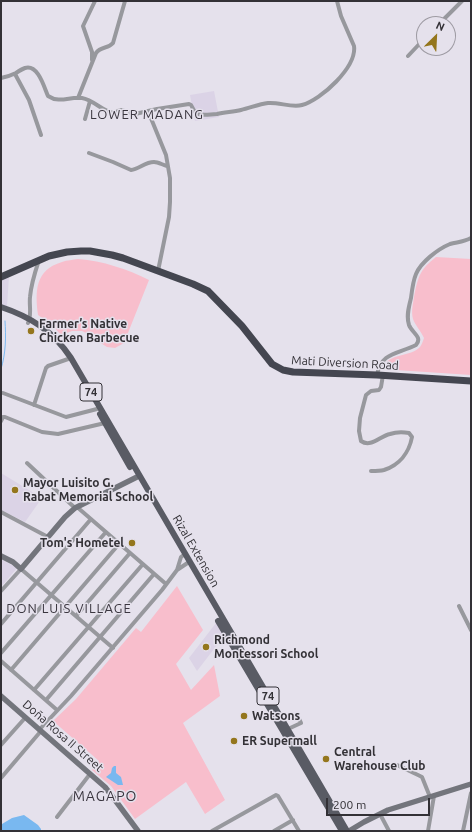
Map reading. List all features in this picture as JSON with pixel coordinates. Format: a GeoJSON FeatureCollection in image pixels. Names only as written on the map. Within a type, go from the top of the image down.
{"type":"FeatureCollection","features":[{"type":"Feature","properties":{"kind":"highway","name":"Mati Diversion Road"},"geometry":{"type":"LineString","coordinates":[[1,278],[49,256],[66,252],[90,251],[112,255],[193,284],[208,292],[242,326],[267,359],[276,367],[283,370],[292,372],[380,375],[471,381]]}},
{"type":"Feature","properties":{"kind":"main road","name":"Rizal Extension"},"geometry":{"type":"LineString","coordinates":[[1,307],[16,312],[29,321],[52,339],[69,358],[137,477]]}},
{"type":"Feature","properties":{"kind":"main road","name":"Rizal Extension"},"geometry":{"type":"LineString","coordinates":[[1,312],[29,321]]}},
{"type":"Feature","properties":{"kind":"main road","name":"Rizal Extension"},"geometry":{"type":"LineString","coordinates":[[69,358],[105,423],[342,831]]}},
{"type":"Feature","properties":{"kind":"main road","name":"Rizal Extension"},"geometry":{"type":"LineString","coordinates":[[187,563],[348,831]]}},
{"type":"Feature","properties":{"kind":"street"},"geometry":{"type":"LineString","coordinates":[[92,62],[92,52],[83,26],[94,1]]}},
{"type":"Feature","properties":{"kind":"street"},"geometry":{"type":"LineString","coordinates":[[78,98],[96,53],[99,50],[112,45],[113,43],[125,1]]}},
{"type":"Feature","properties":{"kind":"street"},"geometry":{"type":"LineString","coordinates":[[1,78],[15,74],[25,68],[32,68],[38,74],[47,94],[50,97],[66,100],[84,98],[114,113],[121,110],[135,114],[189,104],[197,114],[208,115],[277,103],[301,106],[326,92],[334,84],[351,62],[355,51],[341,16],[337,1]]}},
{"type":"Feature","properties":{"kind":"street"},"geometry":{"type":"LineString","coordinates":[[447,16],[462,1]]}},
{"type":"Feature","properties":{"kind":"street"},"geometry":{"type":"LineString","coordinates":[[408,56],[416,48]]}},
{"type":"Feature","properties":{"kind":"street"},"geometry":{"type":"LineString","coordinates":[[15,74],[29,100],[41,135]]}},
{"type":"Feature","properties":{"kind":"street"},"geometry":{"type":"LineString","coordinates":[[85,119],[90,101]]}},
{"type":"Feature","properties":{"kind":"street"},"geometry":{"type":"LineString","coordinates":[[148,111],[166,155],[170,178],[170,202],[166,233],[158,271]]}},
{"type":"Feature","properties":{"kind":"street"},"geometry":{"type":"LineString","coordinates":[[89,153],[131,170],[154,162],[167,166]]}},
{"type":"Feature","properties":{"kind":"street"},"geometry":{"type":"LineString","coordinates":[[371,470],[384,470],[400,461],[411,443],[412,437],[409,433],[397,432],[390,433],[367,444],[361,441],[359,431],[360,418],[366,395],[368,392],[380,390],[381,387],[380,364],[389,356],[416,346],[418,342],[419,339],[409,325],[408,318],[416,272],[433,254],[442,248],[450,244],[466,241],[471,238]]}},
{"type":"Feature","properties":{"kind":"street"},"geometry":{"type":"LineString","coordinates":[[29,321],[31,289],[39,260]]}},
{"type":"Feature","properties":{"kind":"street"},"geometry":{"type":"LineString","coordinates":[[34,405],[46,368],[69,358]]}},
{"type":"Feature","properties":{"kind":"street"},"geometry":{"type":"LineString","coordinates":[[3,393],[66,417],[97,409]]}},
{"type":"Feature","properties":{"kind":"street"},"geometry":{"type":"LineString","coordinates":[[1,421],[3,417],[5,417],[42,432],[58,434],[105,423]]}},
{"type":"Feature","properties":{"kind":"street"},"geometry":{"type":"LineString","coordinates":[[27,463],[166,584]]}},
{"type":"Feature","properties":{"kind":"street"},"geometry":{"type":"LineString","coordinates":[[1,591],[76,507],[137,477]]}},
{"type":"Feature","properties":{"kind":"street"},"geometry":{"type":"LineString","coordinates":[[1,512],[48,537]]}},
{"type":"Feature","properties":{"kind":"street"},"geometry":{"type":"LineString","coordinates":[[1,624],[91,519]]}},
{"type":"Feature","properties":{"kind":"street"},"geometry":{"type":"LineString","coordinates":[[1,653],[106,532]]}},
{"type":"Feature","properties":{"kind":"street"},"geometry":{"type":"LineString","coordinates":[[11,670],[64,606],[119,544]]}},
{"type":"Feature","properties":{"kind":"street"},"geometry":{"type":"LineString","coordinates":[[76,616],[130,553]]}},
{"type":"Feature","properties":{"kind":"street"},"geometry":{"type":"LineString","coordinates":[[1,778],[166,584],[177,570],[183,555]]}},
{"type":"Feature","properties":{"kind":"street"},"geometry":{"type":"LineString","coordinates":[[1,556],[13,562],[113,648]]}},
{"type":"Feature","properties":{"kind":"street"},"geometry":{"type":"LineString","coordinates":[[177,570],[187,563]]}},
{"type":"Feature","properties":{"kind":"street"},"geometry":{"type":"LineString","coordinates":[[34,690],[143,564]]}},
{"type":"Feature","properties":{"kind":"street"},"geometry":{"type":"LineString","coordinates":[[46,700],[154,574]]}},
{"type":"Feature","properties":{"kind":"street"},"geometry":{"type":"LineString","coordinates":[[459,606],[471,630]]}},
{"type":"Feature","properties":{"kind":"street"},"geometry":{"type":"LineString","coordinates":[[1,661],[58,710]]}},
{"type":"Feature","properties":{"kind":"street","name":"Doña Rosa II Street"},"geometry":{"type":"LineString","coordinates":[[1,696],[109,792],[138,831]]}},
{"type":"Feature","properties":{"kind":"street"},"geometry":{"type":"LineString","coordinates":[[288,729],[301,723],[297,715]]}},
{"type":"Feature","properties":{"kind":"street"},"geometry":{"type":"LineString","coordinates":[[1,745],[25,718]]}},
{"type":"Feature","properties":{"kind":"street"},"geometry":{"type":"LineString","coordinates":[[397,765],[422,777],[432,797],[428,831]]}},
{"type":"Feature","properties":{"kind":"street"},"geometry":{"type":"LineString","coordinates":[[57,817],[90,774]]}},
{"type":"Feature","properties":{"kind":"street"},"geometry":{"type":"LineString","coordinates":[[348,831],[399,806],[471,784]]}},
{"type":"Feature","properties":{"kind":"street"},"geometry":{"type":"LineString","coordinates":[[463,831],[471,793]]}},
{"type":"Feature","properties":{"kind":"street"},"geometry":{"type":"LineString","coordinates":[[212,831],[276,795],[299,831]]}},
{"type":"Feature","properties":{"kind":"street"},"geometry":{"type":"LineString","coordinates":[[380,814],[389,831]]}},
{"type":"Feature","properties":{"kind":"street"},"geometry":{"type":"LineString","coordinates":[[274,831],[293,820]]}},
{"type":"Feature","properties":{"kind":"shaded area"},"geometry":{"type":"Polygon","coordinates":[[[214,91],[219,117],[195,121],[190,95],[214,91]]]}},
{"type":"Feature","properties":{"kind":"shaded area"},"geometry":{"type":"Polygon","coordinates":[[[436,257],[471,259],[471,375],[381,369],[385,363],[395,357],[411,353],[422,344],[424,338],[412,316],[412,308],[420,275],[426,266],[436,257]]]}},
{"type":"Feature","properties":{"kind":"shaded area"},"geometry":{"type":"Polygon","coordinates":[[[78,259],[115,266],[149,280],[124,343],[115,348],[107,347],[82,331],[72,331],[61,335],[52,325],[38,315],[37,290],[39,282],[46,270],[64,261],[78,259]]]}},
{"type":"Feature","properties":{"kind":"shaded area"},"geometry":{"type":"Polygon","coordinates":[[[9,277],[7,306],[1,305],[1,281],[9,277]]]}},
{"type":"Feature","properties":{"kind":"shaded area","name":"Mayor Luisito G. Rabat Memorial School"},"geometry":{"type":"Polygon","coordinates":[[[1,473],[42,498],[25,522],[1,510],[1,473]]]}},
{"type":"Feature","properties":{"kind":"shaded area"},"geometry":{"type":"Polygon","coordinates":[[[1,559],[17,568],[1,587],[1,559]]]}},
{"type":"Feature","properties":{"kind":"shaded area"},"geometry":{"type":"Polygon","coordinates":[[[177,586],[203,630],[176,664],[191,690],[214,665],[220,696],[183,723],[225,800],[205,814],[186,782],[135,819],[111,786],[92,770],[99,761],[53,721],[76,699],[136,628],[141,632],[177,586]]]}},
{"type":"Feature","properties":{"kind":"shaded area","name":"Richmond Montessori School"},"geometry":{"type":"Polygon","coordinates":[[[216,623],[224,636],[197,671],[189,658],[216,623]]]}},
{"type":"Feature","properties":{"kind":"water"},"geometry":{"type":"Polygon","coordinates":[[[114,766],[116,766],[116,773],[121,777],[123,785],[118,785],[106,777],[111,773],[114,766]]]}},
{"type":"Feature","properties":{"kind":"water"},"geometry":{"type":"Polygon","coordinates":[[[24,815],[38,825],[41,831],[1,831],[1,823],[2,824],[12,818],[24,815]]]}},
{"type":"Feature","properties":{"kind":"waterway"},"geometry":{"type":"LineString","coordinates":[[1,369],[4,357],[6,333],[5,321]]}},
{"type":"Feature","properties":{"kind":"place","name":"Farmer’s Native Chicken Barbecue"},"geometry":{"type":"Point","coordinates":[31,331]}},
{"type":"Feature","properties":{"kind":"place","name":"Mayor Luisito G. Rabat Memorial School"},"geometry":{"type":"Point","coordinates":[15,490]}},
{"type":"Feature","properties":{"kind":"place","name":"Tom's Hometel"},"geometry":{"type":"Point","coordinates":[132,543]}},
{"type":"Feature","properties":{"kind":"place","name":"Richmond Montessori School"},"geometry":{"type":"Point","coordinates":[206,647]}},
{"type":"Feature","properties":{"kind":"place","name":"Watsons"},"geometry":{"type":"Point","coordinates":[244,716]}},
{"type":"Feature","properties":{"kind":"place","name":"ER Supermall"},"geometry":{"type":"Point","coordinates":[234,741]}},
{"type":"Feature","properties":{"kind":"place","name":"Central Warehouse Club"},"geometry":{"type":"Point","coordinates":[326,759]}},
{"type":"Feature","properties":{"kind":"district","name":"LOWER MADANG"},"geometry":{"type":"Point","coordinates":[147,115]}},
{"type":"Feature","properties":{"kind":"district","name":"DON LUIS VILLAGE"},"geometry":{"type":"Point","coordinates":[69,609]}},
{"type":"Feature","properties":{"kind":"district","name":"MAGAPO"},"geometry":{"type":"Point","coordinates":[105,796]}}]}
